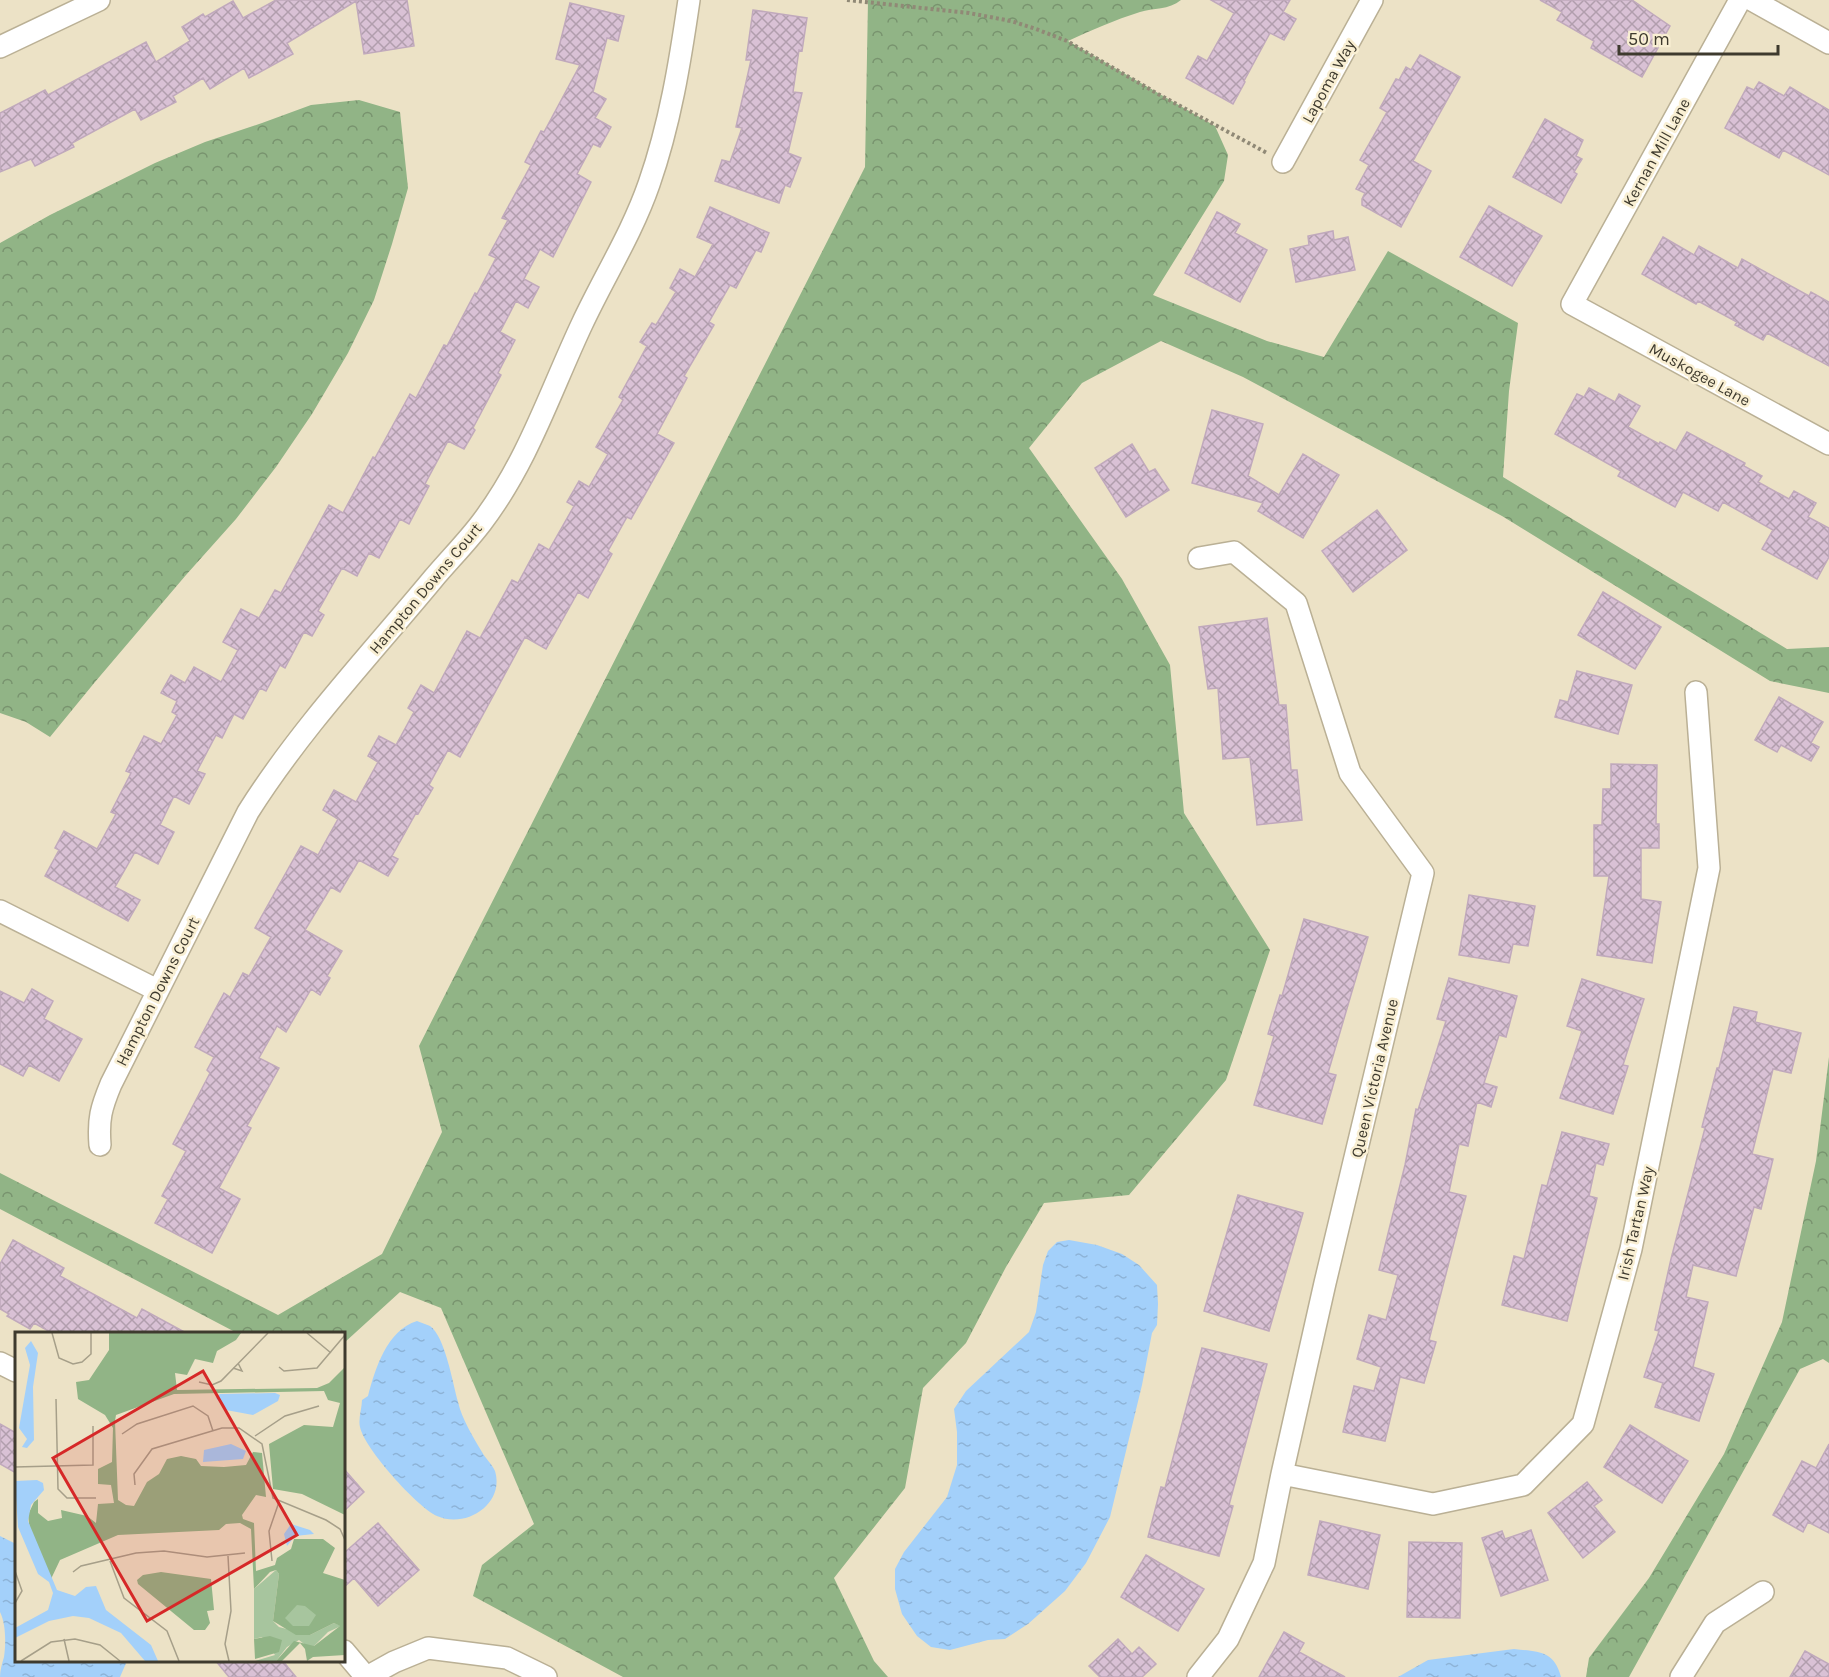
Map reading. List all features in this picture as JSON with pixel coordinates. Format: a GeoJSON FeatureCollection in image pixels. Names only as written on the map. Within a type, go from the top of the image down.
{"type":"FeatureCollection","features":[{"type":"Feature","properties":{"kind":"street"},"geometry":{"type":"LineString","coordinates":[[0,47],[99,0]]}},
{"type":"Feature","properties":{"kind":"street","name":"Hampton Downs Court"},"geometry":{"type":"LineString","coordinates":[[100,1145],[98,1123],[102,1105],[157,990],[248,812],[273,772],[482,522],[508,483],[532,440],[582,324],[628,233],[649,185],[667,127],[689,0]]}},
{"type":"Feature","properties":{"kind":"street","name":"Lapoma Way"},"geometry":{"type":"LineString","coordinates":[[1283,162],[1372,0]]}},
{"type":"Feature","properties":{"kind":"street","name":"Kernan Mill Lane"},"geometry":{"type":"LineString","coordinates":[[1572,304],[1740,0]]}},
{"type":"Feature","properties":{"kind":"street"},"geometry":{"type":"LineString","coordinates":[[1752,0],[1829,43]]}},
{"type":"Feature","properties":{"kind":"street","name":"Muskogee Lane"},"geometry":{"type":"LineString","coordinates":[[1572,304],[1829,444]]}},
{"type":"Feature","properties":{"kind":"street","name":"Queen Victoria Avenue"},"geometry":{"type":"LineString","coordinates":[[1198,1677],[1228,1638],[1264,1563],[1325,1283],[1423,873],[1350,773],[1296,603],[1234,552],[1199,558]]}},
{"type":"Feature","properties":{"kind":"street","name":"Irish Tartan Way"},"geometry":{"type":"LineString","coordinates":[[1282,1474],[1433,1503],[1523,1485],[1583,1424],[1631,1249],[1709,868],[1696,692]]}},
{"type":"Feature","properties":{"kind":"street"},"geometry":{"type":"LineString","coordinates":[[0,911],[157,990]]}},
{"type":"Feature","properties":{"kind":"street"},"geometry":{"type":"LineString","coordinates":[[0,1363],[15,1370]]}},
{"type":"Feature","properties":{"kind":"street"},"geometry":{"type":"LineString","coordinates":[[1681,1677],[1715,1623],[1763,1592]]}},
{"type":"Feature","properties":{"kind":"street"},"geometry":{"type":"LineString","coordinates":[[345,1652],[366,1677],[428,1648],[507,1658],[546,1677]]}},
{"type":"Feature","properties":{"kind":"path"},"geometry":{"type":"LineString","coordinates":[[847,0],[969,13],[1011,21],[1036,29],[1067,41],[1283,162]]}},
{"type":"Feature","properties":{"kind":"green space"},"geometry":{"type":"Polygon","coordinates":[[[868,0],[1181,0],[1166,7],[1121,18],[1068,41],[1215,126],[1228,155],[1224,181],[1153,295],[1267,341],[1324,357],[1388,251],[1518,323],[1509,391],[1503,477],[1787,649],[1829,647],[1829,693],[1770,681],[1502,516],[1243,377],[1161,341],[1082,383],[1029,448],[1122,579],[1170,665],[1184,813],[1270,950],[1226,1080],[1129,1195],[1044,1203],[1006,1267],[966,1343],[923,1388],[905,1488],[834,1578],[874,1661],[888,1677],[623,1677],[473,1596],[482,1565],[534,1524],[441,1308],[400,1292],[345,1342],[345,1332],[235,1332],[0,1209],[0,1173],[278,1315],[382,1254],[442,1132],[419,1046],[865,167],[868,0]]]}},
{"type":"Feature","properties":{"kind":"green space"},"geometry":{"type":"Polygon","coordinates":[[[359,100],[400,112],[408,188],[374,300],[348,353],[312,414],[276,467],[236,519],[50,737],[26,722],[0,713],[0,243],[50,215],[155,163],[205,142],[311,105],[359,100]]]}},
{"type":"Feature","properties":{"kind":"green space"},"geometry":{"type":"Polygon","coordinates":[[[1829,1057],[1829,1363],[1823,1359],[1800,1369],[1629,1677],[1586,1677],[1589,1658],[1649,1578],[1724,1454],[1782,1322],[1816,1161],[1829,1057]]]}},
{"type":"Feature","properties":{"kind":"water"},"geometry":{"type":"Polygon","coordinates":[[[1069,1240],[1097,1245],[1122,1254],[1139,1265],[1157,1285],[1157,1325],[1152,1333],[1142,1385],[1110,1517],[1086,1563],[1065,1591],[1028,1624],[1005,1639],[988,1640],[950,1650],[931,1647],[917,1636],[902,1614],[895,1589],[895,1569],[904,1552],[947,1497],[957,1465],[954,1409],[966,1391],[1029,1332],[1036,1312],[1043,1265],[1048,1251],[1057,1242],[1069,1240]]]}},
{"type":"Feature","properties":{"kind":"water"},"geometry":{"type":"Polygon","coordinates":[[[417,1321],[430,1326],[440,1340],[462,1415],[495,1471],[497,1483],[489,1503],[481,1511],[460,1519],[437,1516],[417,1501],[381,1462],[360,1427],[362,1400],[368,1396],[374,1374],[384,1352],[398,1333],[417,1321]]]}},
{"type":"Feature","properties":{"kind":"water"},"geometry":{"type":"Polygon","coordinates":[[[0,1536],[15,1544],[15,1662],[127,1662],[120,1677],[0,1677],[5,1640],[0,1612],[0,1536]]]}},
{"type":"Feature","properties":{"kind":"water"},"geometry":{"type":"Polygon","coordinates":[[[1514,1649],[1544,1654],[1554,1662],[1561,1677],[1398,1677],[1428,1660],[1514,1649]]]}},
{"type":"Feature","properties":{"kind":"building"},"geometry":{"type":"Polygon","coordinates":[[[276,0],[407,0],[414,46],[364,54],[356,1],[287,43],[293,54],[249,78],[244,68],[210,89],[203,78],[173,96],[176,102],[141,120],[135,109],[72,143],[74,147],[35,166],[31,159],[0,172],[0,113],[45,90],[48,95],[146,42],[156,62],[190,41],[182,27],[203,14],[205,17],[233,1],[243,18],[276,0]]]}},
{"type":"Feature","properties":{"kind":"building"},"geometry":{"type":"Polygon","coordinates":[[[1211,0],[1290,0],[1283,12],[1296,19],[1284,40],[1270,33],[1233,104],[1186,78],[1198,56],[1207,61],[1234,13],[1211,0]]]}},
{"type":"Feature","properties":{"kind":"building"},"geometry":{"type":"Polygon","coordinates":[[[1540,0],[1632,0],[1670,26],[1642,77],[1591,48],[1594,41],[1557,20],[1562,12],[1540,0]]]}},
{"type":"Feature","properties":{"kind":"building"},"geometry":{"type":"Polygon","coordinates":[[[570,3],[624,16],[618,41],[607,38],[593,92],[606,99],[595,118],[611,127],[600,147],[593,144],[577,174],[591,182],[553,257],[540,249],[524,279],[539,287],[528,308],[516,301],[500,332],[515,340],[498,373],[501,375],[473,428],[475,430],[464,449],[448,441],[425,484],[429,486],[409,524],[400,519],[379,558],[369,553],[357,576],[342,568],[318,611],[324,615],[312,636],[304,632],[285,668],[280,665],[266,691],[260,688],[243,719],[234,714],[222,738],[216,735],[197,771],[205,774],[189,804],[174,796],[160,825],[174,832],[158,864],[135,852],[115,887],[140,900],[128,921],[45,876],[59,850],[55,848],[64,831],[97,849],[116,814],[111,812],[131,773],[126,771],[144,736],[161,744],[177,715],[172,712],[177,701],[161,693],[171,675],[185,683],[194,667],[221,682],[238,650],[223,642],[241,609],[259,618],[275,590],[281,593],[329,505],[343,513],[410,394],[416,398],[444,345],[447,346],[496,258],[489,255],[508,220],[502,218],[531,165],[525,162],[580,65],[556,59],[570,3]]]}},
{"type":"Feature","properties":{"kind":"building"},"geometry":{"type":"Polygon","coordinates":[[[753,10],[807,18],[802,51],[799,50],[793,92],[802,93],[788,153],[801,158],[790,187],[785,185],[779,203],[715,181],[722,160],[730,162],[742,128],[736,127],[751,60],[746,60],[753,10]]]}},
{"type":"Feature","properties":{"kind":"building"},"geometry":{"type":"Polygon","coordinates":[[[1420,55],[1460,77],[1413,161],[1431,171],[1401,227],[1362,205],[1365,193],[1356,189],[1369,165],[1360,160],[1387,112],[1380,108],[1396,79],[1399,80],[1406,67],[1411,70],[1420,55]]]}},
{"type":"Feature","properties":{"kind":"building"},"geometry":{"type":"Polygon","coordinates":[[[1759,82],[1784,96],[1790,87],[1829,110],[1829,175],[1783,150],[1779,158],[1725,128],[1747,87],[1754,90],[1759,82]]]}},
{"type":"Feature","properties":{"kind":"building"},"geometry":{"type":"Polygon","coordinates":[[[1545,119],[1583,140],[1576,156],[1582,159],[1574,172],[1577,174],[1561,203],[1513,177],[1545,119]]]}},
{"type":"Feature","properties":{"kind":"building"},"geometry":{"type":"Polygon","coordinates":[[[1489,206],[1542,236],[1512,286],[1460,257],[1489,206]]]}},
{"type":"Feature","properties":{"kind":"building"},"geometry":{"type":"Polygon","coordinates":[[[710,207],[769,233],[761,252],[756,250],[736,288],[730,285],[709,322],[714,325],[684,376],[687,378],[657,434],[674,443],[631,519],[627,517],[608,551],[612,554],[588,598],[578,592],[546,649],[525,637],[460,757],[448,750],[429,785],[433,788],[392,856],[398,859],[388,876],[359,860],[340,892],[331,887],[305,930],[342,951],[327,976],[330,978],[320,995],[311,989],[286,1032],[277,1026],[259,1058],[279,1068],[247,1126],[251,1128],[219,1188],[240,1199],[212,1253],[155,1223],[168,1199],[162,1196],[186,1151],[173,1144],[210,1073],[207,1070],[214,1057],[195,1047],[224,993],[230,997],[243,973],[249,976],[271,937],[255,928],[301,846],[318,855],[338,819],[323,810],[334,790],[356,802],[378,762],[368,756],[379,736],[396,745],[414,712],[408,708],[421,685],[434,693],[467,631],[480,638],[512,580],[518,583],[539,544],[549,550],[574,506],[567,502],[579,481],[589,487],[608,454],[596,447],[623,400],[619,397],[647,346],[640,342],[652,323],[656,325],[676,292],[670,288],[680,269],[695,277],[713,244],[697,237],[710,207]]]}},
{"type":"Feature","properties":{"kind":"building"},"geometry":{"type":"Polygon","coordinates":[[[1217,212],[1240,224],[1235,233],[1267,250],[1240,302],[1185,273],[1217,212]]]}},
{"type":"Feature","properties":{"kind":"building"},"geometry":{"type":"Polygon","coordinates":[[[1333,231],[1334,240],[1348,237],[1355,270],[1296,282],[1290,249],[1309,245],[1308,236],[1333,231]]]}},
{"type":"Feature","properties":{"kind":"building"},"geometry":{"type":"Polygon","coordinates":[[[1663,237],[1694,255],[1699,246],[1738,268],[1742,259],[1809,296],[1811,292],[1829,302],[1829,366],[1767,333],[1763,340],[1735,325],[1737,322],[1698,301],[1696,304],[1642,274],[1663,237]]]}},
{"type":"Feature","properties":{"kind":"building"},"geometry":{"type":"Polygon","coordinates":[[[1589,388],[1615,402],[1619,394],[1640,406],[1628,427],[1659,444],[1660,442],[1676,451],[1687,432],[1745,463],[1744,466],[1762,476],[1758,482],[1789,499],[1794,491],[1816,503],[1808,517],[1829,528],[1829,557],[1817,579],[1762,549],[1773,530],[1723,502],[1718,511],[1683,492],[1675,507],[1618,476],[1621,471],[1555,434],[1577,394],[1584,397],[1589,388]]]}},
{"type":"Feature","properties":{"kind":"building"},"geometry":{"type":"Polygon","coordinates":[[[1212,410],[1263,424],[1248,476],[1279,495],[1303,454],[1339,475],[1303,538],[1258,511],[1263,503],[1192,483],[1212,410]]]}},
{"type":"Feature","properties":{"kind":"building"},"geometry":{"type":"Polygon","coordinates":[[[1132,444],[1149,472],[1155,469],[1169,490],[1126,517],[1095,468],[1132,444]]]}},
{"type":"Feature","properties":{"kind":"building"},"geometry":{"type":"Polygon","coordinates":[[[1377,510],[1407,550],[1353,592],[1322,551],[1377,510]]]}},
{"type":"Feature","properties":{"kind":"building"},"geometry":{"type":"Polygon","coordinates":[[[1603,592],[1661,627],[1635,669],[1578,635],[1603,592]]]}},
{"type":"Feature","properties":{"kind":"building"},"geometry":{"type":"Polygon","coordinates":[[[1267,618],[1279,705],[1286,705],[1291,770],[1297,770],[1302,820],[1257,825],[1250,757],[1223,759],[1218,688],[1208,689],[1199,627],[1267,618]]]}},
{"type":"Feature","properties":{"kind":"building"},"geometry":{"type":"Polygon","coordinates":[[[1577,671],[1632,685],[1618,734],[1555,717],[1560,700],[1568,702],[1577,671]]]}},
{"type":"Feature","properties":{"kind":"building"},"geometry":{"type":"Polygon","coordinates":[[[1779,697],[1823,722],[1811,743],[1819,747],[1811,761],[1781,745],[1777,752],[1755,740],[1779,697]]]}},
{"type":"Feature","properties":{"kind":"building"},"geometry":{"type":"Polygon","coordinates":[[[1611,764],[1657,765],[1656,824],[1659,824],[1659,848],[1641,848],[1641,899],[1661,902],[1652,963],[1597,955],[1609,876],[1594,876],[1594,825],[1602,825],[1603,789],[1611,789],[1611,764]]]}},
{"type":"Feature","properties":{"kind":"building"},"geometry":{"type":"Polygon","coordinates":[[[1469,895],[1535,906],[1528,946],[1513,944],[1509,963],[1459,955],[1469,895]]]}},
{"type":"Feature","properties":{"kind":"building"},"geometry":{"type":"Polygon","coordinates":[[[1304,919],[1368,937],[1328,1073],[1336,1075],[1322,1124],[1254,1105],[1274,1036],[1268,1034],[1280,995],[1282,996],[1304,919]]]}},
{"type":"Feature","properties":{"kind":"building"},"geometry":{"type":"Polygon","coordinates":[[[1449,978],[1517,996],[1506,1037],[1499,1035],[1484,1083],[1497,1087],[1491,1107],[1477,1102],[1468,1146],[1459,1144],[1449,1192],[1466,1196],[1429,1340],[1436,1342],[1424,1383],[1400,1377],[1385,1441],[1343,1432],[1354,1386],[1374,1391],[1381,1367],[1357,1359],[1369,1315],[1386,1320],[1398,1275],[1379,1270],[1405,1165],[1416,1109],[1418,1110],[1446,1021],[1437,1019],[1449,978]]]}},
{"type":"Feature","properties":{"kind":"building"},"geometry":{"type":"Polygon","coordinates":[[[1582,979],[1644,999],[1623,1065],[1628,1066],[1613,1114],[1560,1098],[1582,1031],[1567,1026],[1582,979]]]}},
{"type":"Feature","properties":{"kind":"building"},"geometry":{"type":"Polygon","coordinates":[[[32,989],[53,1001],[44,1019],[82,1039],[59,1081],[29,1065],[23,1076],[0,1064],[0,991],[24,1003],[32,989]]]}},
{"type":"Feature","properties":{"kind":"building"},"geometry":{"type":"Polygon","coordinates":[[[1734,1007],[1757,1012],[1755,1022],[1801,1033],[1791,1073],[1773,1069],[1752,1154],[1773,1159],[1761,1209],[1754,1207],[1736,1276],[1693,1265],[1686,1297],[1708,1302],[1693,1367],[1714,1374],[1699,1421],[1655,1407],[1663,1383],[1644,1377],[1659,1331],[1655,1330],[1671,1259],[1705,1128],[1702,1127],[1734,1007]]]}},
{"type":"Feature","properties":{"kind":"building"},"geometry":{"type":"Polygon","coordinates":[[[1562,1132],[1609,1144],[1603,1165],[1596,1163],[1589,1196],[1597,1198],[1567,1321],[1502,1305],[1514,1256],[1524,1259],[1542,1185],[1547,1186],[1562,1132]]]}},
{"type":"Feature","properties":{"kind":"building"},"geometry":{"type":"Polygon","coordinates":[[[1238,1195],[1303,1213],[1269,1331],[1204,1311],[1238,1195]]]}},
{"type":"Feature","properties":{"kind":"building"},"geometry":{"type":"Polygon","coordinates":[[[13,1240],[64,1268],[60,1276],[137,1318],[142,1309],[184,1332],[50,1332],[34,1323],[30,1329],[7,1316],[9,1314],[0,1309],[0,1264],[13,1240]]]}},
{"type":"Feature","properties":{"kind":"building"},"geometry":{"type":"Polygon","coordinates":[[[1202,1348],[1267,1364],[1229,1505],[1233,1506],[1219,1556],[1148,1537],[1161,1487],[1165,1488],[1202,1348]]]}},
{"type":"Feature","properties":{"kind":"building"},"geometry":{"type":"Polygon","coordinates":[[[0,1424],[15,1432],[15,1472],[0,1464],[0,1424]]]}},
{"type":"Feature","properties":{"kind":"building"},"geometry":{"type":"Polygon","coordinates":[[[1630,1425],[1688,1461],[1662,1503],[1604,1467],[1630,1425]]]}},
{"type":"Feature","properties":{"kind":"building"},"geometry":{"type":"Polygon","coordinates":[[[1829,1444],[1829,1533],[1808,1522],[1803,1532],[1773,1515],[1802,1461],[1816,1468],[1829,1444]]]}},
{"type":"Feature","properties":{"kind":"building"},"geometry":{"type":"Polygon","coordinates":[[[345,1470],[364,1492],[345,1510],[345,1470]]]}},
{"type":"Feature","properties":{"kind":"building"},"geometry":{"type":"Polygon","coordinates":[[[1587,1482],[1602,1500],[1594,1506],[1615,1532],[1583,1558],[1548,1513],[1587,1482]]]}},
{"type":"Feature","properties":{"kind":"building"},"geometry":{"type":"Polygon","coordinates":[[[1320,1521],[1380,1535],[1368,1589],[1308,1575],[1320,1521]]]}},
{"type":"Feature","properties":{"kind":"building"},"geometry":{"type":"Polygon","coordinates":[[[378,1523],[419,1570],[378,1606],[354,1578],[345,1586],[345,1552],[378,1523]]]}},
{"type":"Feature","properties":{"kind":"building"},"geometry":{"type":"Polygon","coordinates":[[[1531,1530],[1548,1580],[1501,1596],[1482,1538],[1502,1531],[1505,1539],[1531,1530]]]}},
{"type":"Feature","properties":{"kind":"building"},"geometry":{"type":"Polygon","coordinates":[[[1409,1542],[1462,1543],[1460,1618],[1407,1617],[1409,1542]]]}},
{"type":"Feature","properties":{"kind":"building"},"geometry":{"type":"Polygon","coordinates":[[[1146,1555],[1204,1589],[1178,1631],[1121,1597],[1146,1555]]]}},
{"type":"Feature","properties":{"kind":"building"},"geometry":{"type":"Polygon","coordinates":[[[1284,1632],[1304,1643],[1299,1652],[1345,1677],[1259,1677],[1284,1632]]]}},
{"type":"Feature","properties":{"kind":"building"},"geometry":{"type":"Polygon","coordinates":[[[1118,1639],[1132,1654],[1139,1647],[1156,1664],[1142,1677],[1100,1677],[1089,1666],[1118,1639]]]}},
{"type":"Feature","properties":{"kind":"building"},"geometry":{"type":"Polygon","coordinates":[[[1805,1651],[1829,1664],[1829,1677],[1790,1677],[1805,1651]]]}},
{"type":"Feature","properties":{"kind":"building"},"geometry":{"type":"Polygon","coordinates":[[[217,1662],[284,1662],[296,1677],[229,1677],[217,1662]]]}}]}
